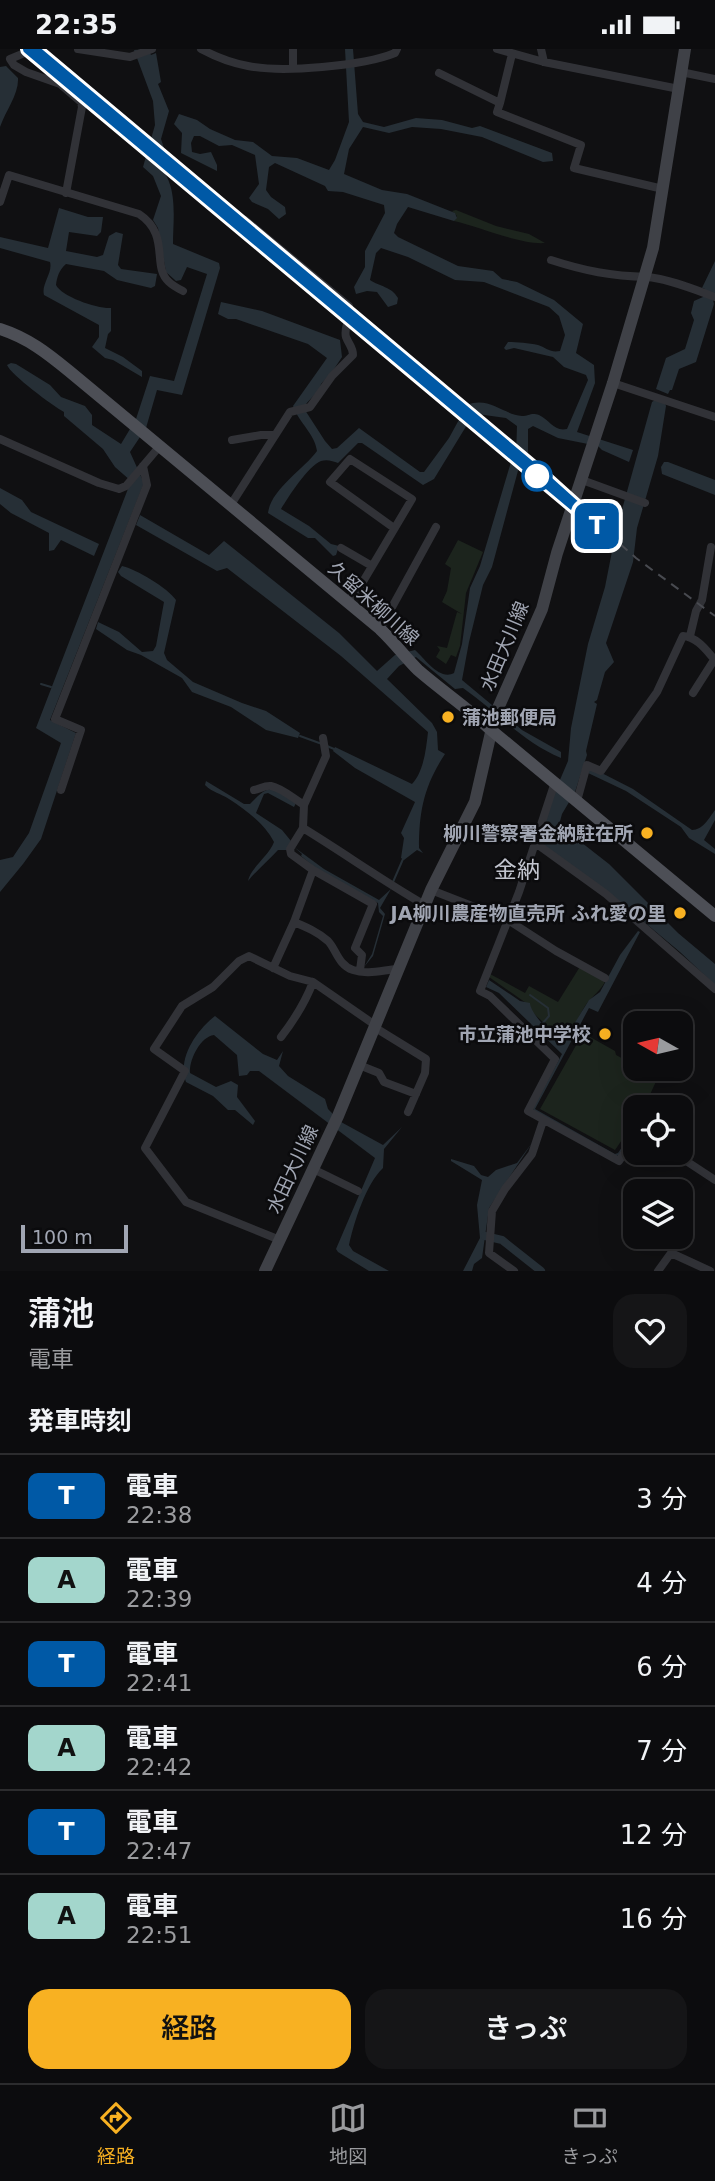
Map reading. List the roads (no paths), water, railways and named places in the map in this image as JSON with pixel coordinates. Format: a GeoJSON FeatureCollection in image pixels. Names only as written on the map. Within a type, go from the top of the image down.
{"type":"FeatureCollection","features":[{"type":"Feature","properties":{"kind":"main road","name":"水田大川線"},"geometry":{"type":"LineString","coordinates":[[265,1271],[335,1122],[431,890],[475,802],[497,711],[542,609],[557,553],[613,383],[653,248],[685,49]]}},
{"type":"Feature","properties":{"kind":"main road","name":"久留米柳川線"},"geometry":{"type":"LineString","coordinates":[[0,329],[22,336],[40,348],[380,629],[412,663],[715,916]]}},
{"type":"Feature","properties":{"kind":"street"},"geometry":{"type":"LineString","coordinates":[[34,49],[10,59],[14,65],[26,72],[60,84],[81,102],[66,193]]}},
{"type":"Feature","properties":{"kind":"street"},"geometry":{"type":"LineString","coordinates":[[78,49],[130,57],[151,49]]}},
{"type":"Feature","properties":{"kind":"street"},"geometry":{"type":"LineString","coordinates":[[201,49],[219,59],[250,67],[293,68],[379,59],[395,53],[397,49]]}},
{"type":"Feature","properties":{"kind":"street"},"geometry":{"type":"LineString","coordinates":[[293,49],[293,68]]}},
{"type":"Feature","properties":{"kind":"street"},"geometry":{"type":"LineString","coordinates":[[496,49],[544,62],[679,89]]}},
{"type":"Feature","properties":{"kind":"street"},"geometry":{"type":"LineString","coordinates":[[541,49],[544,62]]}},
{"type":"Feature","properties":{"kind":"street"},"geometry":{"type":"LineString","coordinates":[[512,54],[497,112],[581,145],[575,169],[663,189]]}},
{"type":"Feature","properties":{"kind":"street"},"geometry":{"type":"LineString","coordinates":[[681,72],[715,79]]}},
{"type":"Feature","properties":{"kind":"street"},"geometry":{"type":"LineString","coordinates":[[439,73],[500,103]]}},
{"type":"Feature","properties":{"kind":"street"},"geometry":{"type":"LineString","coordinates":[[0,202],[9,175],[139,214],[150,221],[158,239],[167,281],[183,291]]}},
{"type":"Feature","properties":{"kind":"street"},"geometry":{"type":"LineString","coordinates":[[230,506],[290,412],[310,407],[332,376],[353,355],[353,348],[346,338],[351,310],[349,306],[245,220]]}},
{"type":"Feature","properties":{"kind":"street"},"geometry":{"type":"LineString","coordinates":[[551,260],[586,272],[644,277],[715,297]]}},
{"type":"Feature","properties":{"kind":"street"},"geometry":{"type":"LineString","coordinates":[[613,383],[715,417]]}},
{"type":"Feature","properties":{"kind":"street"},"geometry":{"type":"LineString","coordinates":[[232,440],[274,435]]}},
{"type":"Feature","properties":{"kind":"street"},"geometry":{"type":"LineString","coordinates":[[0,439],[99,483],[119,489],[126,486],[159,446]]}},
{"type":"Feature","properties":{"kind":"street"},"geometry":{"type":"LineString","coordinates":[[346,602],[358,590],[412,499],[351,459],[330,482],[394,528]]}},
{"type":"Feature","properties":{"kind":"street"},"geometry":{"type":"LineString","coordinates":[[61,790],[81,730],[55,719],[147,485],[143,466]]}},
{"type":"Feature","properties":{"kind":"street"},"geometry":{"type":"LineString","coordinates":[[582,479],[645,503]]}},
{"type":"Feature","properties":{"kind":"street"},"geometry":{"type":"LineString","coordinates":[[380,629],[436,527]]}},
{"type":"Feature","properties":{"kind":"street"},"geometry":{"type":"LineString","coordinates":[[690,636],[696,611],[702,600],[711,547]]}},
{"type":"Feature","properties":{"kind":"street"},"geometry":{"type":"LineString","coordinates":[[341,548],[372,566]]}},
{"type":"Feature","properties":{"kind":"street"},"geometry":{"type":"LineString","coordinates":[[576,799],[587,765],[601,771],[656,692],[682,636],[690,636],[715,660],[693,693]]}},
{"type":"Feature","properties":{"kind":"street"},"geometry":{"type":"LineString","coordinates":[[323,738],[326,756],[324,764],[303,805],[303,828],[290,849],[291,854],[313,870],[373,904],[355,948],[362,955],[360,970]]}},
{"type":"Feature","properties":{"kind":"street"},"geometry":{"type":"LineString","coordinates":[[556,783],[480,991],[491,996],[555,1059],[528,1111],[619,1161],[623,1155]]}},
{"type":"Feature","properties":{"kind":"street"},"geometry":{"type":"LineString","coordinates":[[254,790],[267,786],[275,787],[303,805]]}},
{"type":"Feature","properties":{"kind":"street"},"geometry":{"type":"LineString","coordinates":[[303,828],[425,905]]}},
{"type":"Feature","properties":{"kind":"street"},"geometry":{"type":"LineString","coordinates":[[534,842],[606,894],[715,989]]}},
{"type":"Feature","properties":{"kind":"street"},"geometry":{"type":"LineString","coordinates":[[273,968],[313,870]]}},
{"type":"Feature","properties":{"kind":"street"},"geometry":{"type":"LineString","coordinates":[[431,890],[508,920],[605,978]]}},
{"type":"Feature","properties":{"kind":"street"},"geometry":{"type":"LineString","coordinates":[[294,922],[314,931],[330,943],[335,956],[351,969],[369,972],[397,969]]}},
{"type":"Feature","properties":{"kind":"street"},"geometry":{"type":"LineString","coordinates":[[280,1240],[186,1202],[145,1148],[185,1071],[154,1049],[182,1006],[213,987],[246,957],[252,957],[289,976],[313,982],[426,1059],[425,1073],[408,1112]]}},
{"type":"Feature","properties":{"kind":"street"},"geometry":{"type":"LineString","coordinates":[[281,1037],[295,1020],[313,982]]}},
{"type":"Feature","properties":{"kind":"street"},"geometry":{"type":"LineString","coordinates":[[359,1065],[379,1073],[384,1082],[416,1094]]}},
{"type":"Feature","properties":{"kind":"street"},"geometry":{"type":"LineString","coordinates":[[514,1271],[489,1253],[492,1210],[532,1154],[543,1121]]}},
{"type":"Feature","properties":{"kind":"street"},"geometry":{"type":"LineString","coordinates":[[692,1165],[715,1180]]}},
{"type":"Feature","properties":{"kind":"street"},"geometry":{"type":"LineString","coordinates":[[313,1169],[358,1191]]}},
{"type":"Feature","properties":{"kind":"street"},"geometry":{"type":"LineString","coordinates":[[658,1271],[671,1253],[710,1271]]}},
{"type":"Feature","properties":{"kind":"waterway"},"geometry":{"type":"LineString","coordinates":[[41,684],[51,687]]}},
{"type":"Feature","properties":{"kind":"waterway"},"geometry":{"type":"LineString","coordinates":[[300,736],[322,744]]}},
{"type":"Feature","properties":{"kind":"waterway"},"geometry":{"type":"LineString","coordinates":[[327,746],[334,749]]}},
{"type":"Feature","properties":{"kind":"waterway"},"geometry":{"type":"LineString","coordinates":[[393,882],[403,859]]}},
{"type":"Feature","properties":{"kind":"waterway"},"geometry":{"type":"LineString","coordinates":[[530,995],[548,1008],[549,1016],[542,1024]]}},
{"type":"Feature","properties":{"kind":"waterway"},"geometry":{"type":"LineString","coordinates":[[485,1236],[502,1240],[541,1271]]}},
{"type":"Feature","properties":{"kind":"railway"},"geometry":{"type":"LineString","coordinates":[[34,49],[539,473],[636,558],[715,616]]}},
{"type":"Feature","properties":{"kind":"train","name":"T"},"geometry":{"type":"LineString","coordinates":[[28,49],[599,527],[539,473],[34,49]]}},
{"type":"Feature","properties":{"kind":"place","name":"蒲池郵便局"},"geometry":{"type":"Point","coordinates":[448,717]}},
{"type":"Feature","properties":{"kind":"place","name":"柳川警察署金納駐在所"},"geometry":{"type":"Point","coordinates":[647,833]}},
{"type":"Feature","properties":{"kind":"place","name":"JA柳川農産物直売所 ふれ愛の里"},"geometry":{"type":"Point","coordinates":[680,913]}},
{"type":"Feature","properties":{"kind":"place","name":"市立蒲池中学校"},"geometry":{"type":"Point","coordinates":[605,1034]}},
{"type":"Feature","properties":{"kind":"district","name":"金納"},"geometry":{"type":"Point","coordinates":[517,870]}}]}
